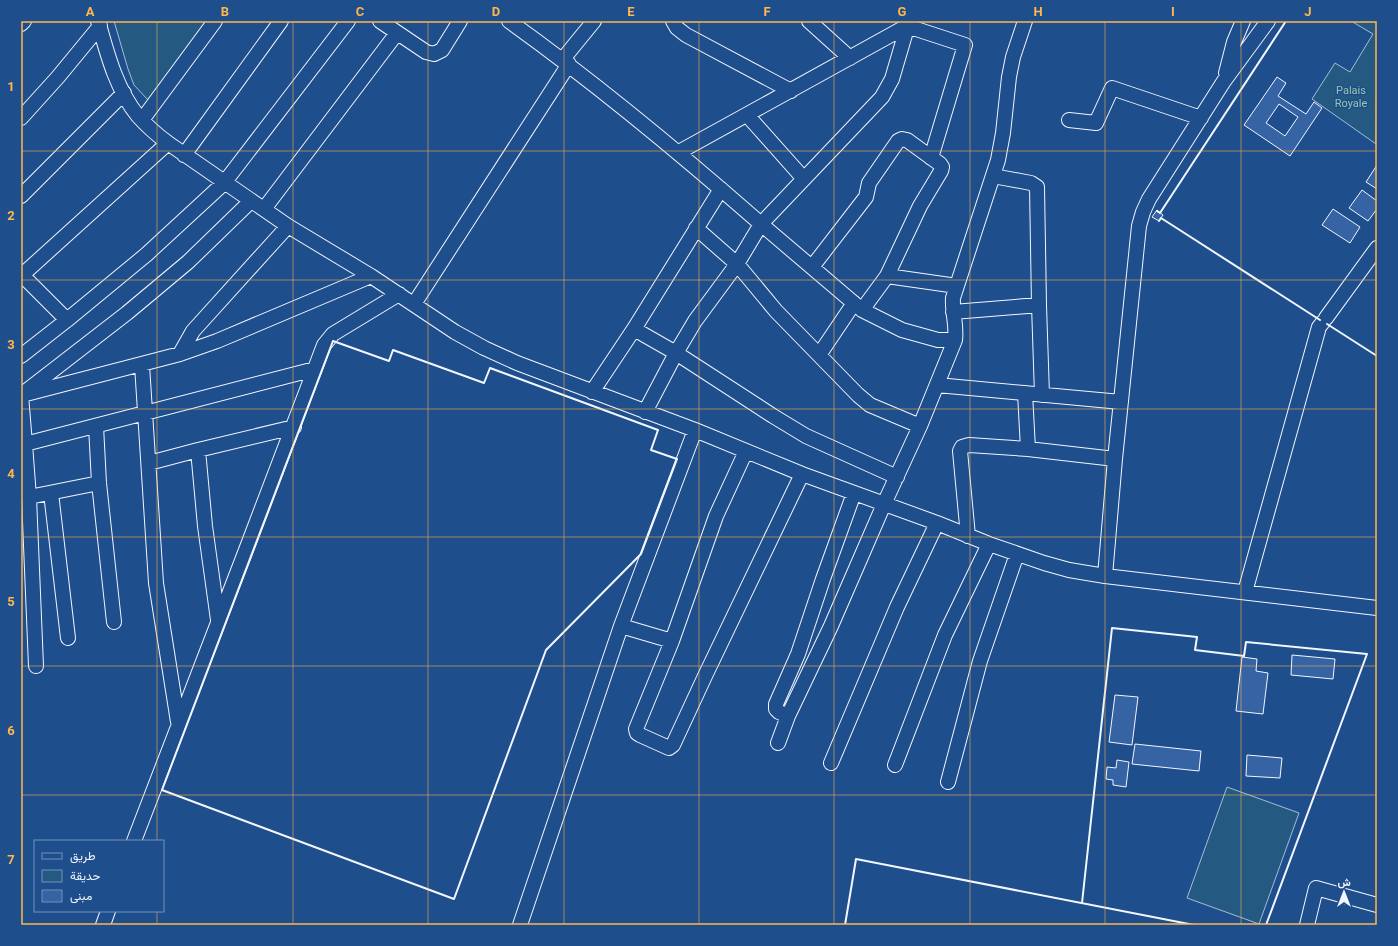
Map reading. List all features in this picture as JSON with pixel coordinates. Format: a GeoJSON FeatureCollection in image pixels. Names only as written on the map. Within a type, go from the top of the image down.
{"type":"FeatureCollection","features":[{"type":"Feature","properties":{"kind":"street"},"geometry":{"type":"LineString","coordinates":[[21,24],[24,21]]}},
{"type":"Feature","properties":{"kind":"street"},"geometry":{"type":"LineString","coordinates":[[142,120],[215,21]]}},
{"type":"Feature","properties":{"kind":"street"},"geometry":{"type":"LineString","coordinates":[[184,155],[281,21]]}},
{"type":"Feature","properties":{"kind":"street"},"geometry":{"type":"LineString","coordinates":[[21,356],[147,254],[224,183],[348,21]]}},
{"type":"Feature","properties":{"kind":"street"},"geometry":{"type":"LineString","coordinates":[[380,21],[426,52],[434,54],[442,50],[460,21]]}},
{"type":"Feature","properties":{"kind":"street"},"geometry":{"type":"LineString","coordinates":[[509,21],[566,62],[679,152],[858,307],[902,330],[938,340],[955,340]]}},
{"type":"Feature","properties":{"kind":"street"},"geometry":{"type":"LineString","coordinates":[[673,21],[677,28],[686,35],[791,91]]}},
{"type":"Feature","properties":{"kind":"street"},"geometry":{"type":"LineString","coordinates":[[809,21],[850,58]]}},
{"type":"Feature","properties":{"kind":"street"},"geometry":{"type":"LineString","coordinates":[[778,743],[788,716],[831,626],[920,426],[955,340],[956,332],[953,312],[953,298],[998,160],[1003,133],[1009,77],[1024,21]]}},
{"type":"Feature","properties":{"kind":"street"},"geometry":{"type":"LineString","coordinates":[[1224,81],[1234,42],[1243,21]]}},
{"type":"Feature","properties":{"kind":"street"},"geometry":{"type":"LineString","coordinates":[[1105,576],[1115,458],[1139,226],[1143,212],[1149,199],[1224,81],[1268,21]]}},
{"type":"Feature","properties":{"kind":"street"},"geometry":{"type":"LineString","coordinates":[[99,24],[112,67],[124,93],[137,114],[150,129],[184,155],[288,226],[371,276],[455,332],[484,348],[517,363],[695,430],[802,474],[989,544],[1069,570],[1105,576],[1377,608]]}},
{"type":"Feature","properties":{"kind":"street"},"geometry":{"type":"LineString","coordinates":[[21,118],[58,77],[99,24]]}},
{"type":"Feature","properties":{"kind":"street"},"geometry":{"type":"LineString","coordinates":[[679,152],[791,91],[908,24]]}},
{"type":"Feature","properties":{"kind":"street"},"geometry":{"type":"LineString","coordinates":[[908,24],[965,45],[931,158]]}},
{"type":"Feature","properties":{"kind":"street"},"geometry":{"type":"LineString","coordinates":[[645,412],[676,353],[695,321],[737,264],[761,224],[882,97],[892,79],[908,24]]}},
{"type":"Feature","properties":{"kind":"street"},"geometry":{"type":"LineString","coordinates":[[414,304],[566,62],[585,25]]}},
{"type":"Feature","properties":{"kind":"street"},"geometry":{"type":"LineString","coordinates":[[264,210],[397,33]]}},
{"type":"Feature","properties":{"kind":"street"},"geometry":{"type":"LineString","coordinates":[[1069,120],[1096,123],[1112,88],[1201,118]]}},
{"type":"Feature","properties":{"kind":"street"},"geometry":{"type":"LineString","coordinates":[[21,196],[124,93]]}},
{"type":"Feature","properties":{"kind":"street"},"geometry":{"type":"LineString","coordinates":[[747,115],[804,179]]}},
{"type":"Feature","properties":{"kind":"street"},"geometry":{"type":"LineString","coordinates":[[812,267],[866,197],[869,184],[898,141],[902,139],[907,140],[940,164],[942,167],[941,171],[920,206],[887,276],[858,307],[819,355]]}},
{"type":"Feature","properties":{"kind":"street"},"geometry":{"type":"LineString","coordinates":[[67,320],[22,275],[168,143]]}},
{"type":"Feature","properties":{"kind":"street"},"geometry":{"type":"LineString","coordinates":[[993,176],[1031,183],[1037,187],[1042,395]]}},
{"type":"Feature","properties":{"kind":"street"},"geometry":{"type":"LineString","coordinates":[[592,392],[634,329],[721,189]]}},
{"type":"Feature","properties":{"kind":"street"},"geometry":{"type":"LineString","coordinates":[[21,395],[126,313],[188,262],[251,201]]}},
{"type":"Feature","properties":{"kind":"street"},"geometry":{"type":"LineString","coordinates":[[180,354],[193,332],[288,226]]}},
{"type":"Feature","properties":{"kind":"street"},"geometry":{"type":"LineString","coordinates":[[696,228],[737,264],[776,311],[858,395],[870,405],[920,426]]}},
{"type":"Feature","properties":{"kind":"street"},"geometry":{"type":"LineString","coordinates":[[1245,592],[1320,327],[1377,248]]}},
{"type":"Feature","properties":{"kind":"street"},"geometry":{"type":"LineString","coordinates":[[21,395],[180,354],[217,341],[371,276]]}},
{"type":"Feature","properties":{"kind":"street"},"geometry":{"type":"LineString","coordinates":[[887,276],[957,286]]}},
{"type":"Feature","properties":{"kind":"street"},"geometry":{"type":"LineString","coordinates":[[134,840],[294,428],[324,345],[333,334],[399,294]]}},
{"type":"Feature","properties":{"kind":"street"},"geometry":{"type":"LineString","coordinates":[[953,312],[1039,305]]}},
{"type":"Feature","properties":{"kind":"street"},"geometry":{"type":"LineString","coordinates":[[634,329],[676,353],[766,412],[806,436],[896,477]]}},
{"type":"Feature","properties":{"kind":"street"},"geometry":{"type":"LineString","coordinates":[[142,365],[156,582],[179,723]]}},
{"type":"Feature","properties":{"kind":"street"},"geometry":{"type":"LineString","coordinates":[[25,444],[315,369]]}},
{"type":"Feature","properties":{"kind":"street"},"geometry":{"type":"LineString","coordinates":[[937,385],[1121,402]]}},
{"type":"Feature","properties":{"kind":"street"},"geometry":{"type":"LineString","coordinates":[[1025,393],[1028,449]]}},
{"type":"Feature","properties":{"kind":"street"},"geometry":{"type":"LineString","coordinates":[[21,395],[29,497],[36,666]]}},
{"type":"Feature","properties":{"kind":"street"},"geometry":{"type":"LineString","coordinates":[[96,426],[99,483],[114,622]]}},
{"type":"Feature","properties":{"kind":"street"},"geometry":{"type":"LineString","coordinates":[[149,463],[294,428]]}},
{"type":"Feature","properties":{"kind":"street"},"geometry":{"type":"LineString","coordinates":[[520,925],[621,626],[695,430]]}},
{"type":"Feature","properties":{"kind":"street"},"geometry":{"type":"LineString","coordinates":[[968,536],[960,452],[962,447],[969,445],[1028,449],[1115,458]]}},
{"type":"Feature","properties":{"kind":"street"},"geometry":{"type":"LineString","coordinates":[[198,450],[205,526],[218,621]]}},
{"type":"Feature","properties":{"kind":"street"},"geometry":{"type":"LineString","coordinates":[[746,451],[716,516],[672,641],[636,729],[637,733],[640,735],[669,748],[674,745],[705,676],[802,474]]}},
{"type":"Feature","properties":{"kind":"street"},"geometry":{"type":"LineString","coordinates":[[29,497],[99,483]]}},
{"type":"Feature","properties":{"kind":"street"},"geometry":{"type":"LineString","coordinates":[[51,493],[68,638]]}},
{"type":"Feature","properties":{"kind":"street"},"geometry":{"type":"LineString","coordinates":[[788,716],[776,709],[776,704],[798,654],[854,493]]}},
{"type":"Feature","properties":{"kind":"street"},"geometry":{"type":"LineString","coordinates":[[831,763],[897,607],[936,523]]}},
{"type":"Feature","properties":{"kind":"street"},"geometry":{"type":"LineString","coordinates":[[895,765],[945,635],[989,544]]}},
{"type":"Feature","properties":{"kind":"street"},"geometry":{"type":"LineString","coordinates":[[948,782],[980,661],[1017,554]]}},
{"type":"Feature","properties":{"kind":"street"},"geometry":{"type":"LineString","coordinates":[[621,626],[672,641]]}},
{"type":"Feature","properties":{"kind":"street"},"geometry":{"type":"LineString","coordinates":[[1306,925],[1316,888],[1377,905]]}},
{"type":"Feature","properties":{"kind":"street"},"geometry":{"type":"LineString","coordinates":[[102,925],[108,912]]}},
{"type":"Feature","properties":{"kind":"green space"},"geometry":{"type":"Polygon","coordinates":[[[114,21],[206,21],[148,100],[134,85],[114,21]]]}},
{"type":"Feature","properties":{"kind":"green space","name":"Palais Royale"},"geometry":{"type":"Polygon","coordinates":[[[1351,21],[1377,21],[1376,144],[1312,99],[1335,63],[1350,72],[1373,34],[1351,21]]]}},
{"type":"Feature","properties":{"kind":"green space"},"geometry":{"type":"Polygon","coordinates":[[[1227,787],[1299,813],[1259,924],[1187,898],[1227,787]]]}},
{"type":"Feature","properties":{"kind":"building"},"geometry":{"type":"Polygon","coordinates":[[[1277,77],[1286,83],[1278,96],[1306,114],[1314,102],[1322,108],[1290,156],[1244,125],[1277,77]],[[1279,104],[1266,123],[1285,136],[1298,117],[1279,104]]]}},
{"type":"Feature","properties":{"kind":"building"},"geometry":{"type":"Polygon","coordinates":[[[1377,165],[1377,189],[1366,182],[1377,165]]]}},
{"type":"Feature","properties":{"kind":"building"},"geometry":{"type":"Polygon","coordinates":[[[1362,190],[1377,201],[1377,209],[1368,221],[1349,208],[1362,190]]]}},
{"type":"Feature","properties":{"kind":"building"},"geometry":{"type":"Polygon","coordinates":[[[1333,209],[1360,227],[1350,243],[1322,225],[1333,209]]]}},
{"type":"Feature","properties":{"kind":"building"},"geometry":{"type":"Polygon","coordinates":[[[1157,210],[1163,215],[1159,221],[1152,217],[1157,210]]]}},
{"type":"Feature","properties":{"kind":"building"},"geometry":{"type":"Polygon","coordinates":[[[1292,655],[1335,659],[1333,679],[1291,675],[1292,655]]]}},
{"type":"Feature","properties":{"kind":"building"},"geometry":{"type":"Polygon","coordinates":[[[1242,657],[1257,659],[1256,671],[1268,673],[1263,714],[1236,711],[1242,657]]]}},
{"type":"Feature","properties":{"kind":"building"},"geometry":{"type":"Polygon","coordinates":[[[1115,695],[1138,697],[1132,745],[1109,742],[1115,695]]]}},
{"type":"Feature","properties":{"kind":"building"},"geometry":{"type":"Polygon","coordinates":[[[1135,744],[1201,751],[1199,771],[1132,764],[1135,744]]]}},
{"type":"Feature","properties":{"kind":"building"},"geometry":{"type":"Polygon","coordinates":[[[1247,755],[1282,758],[1280,778],[1246,776],[1247,755]]]}},
{"type":"Feature","properties":{"kind":"building"},"geometry":{"type":"Polygon","coordinates":[[[1117,760],[1129,762],[1126,787],[1113,785],[1113,780],[1106,779],[1107,767],[1116,768],[1117,760]]]}},
{"type":"Feature","properties":{"kind":"wall"},"geometry":{"type":"LineString","coordinates":[[1157,211],[1160,213],[1286,21]]}},
{"type":"Feature","properties":{"kind":"wall"},"geometry":{"type":"LineString","coordinates":[[1159,221],[1161,218],[1320,320]]}},
{"type":"Feature","properties":{"kind":"wall"},"geometry":{"type":"LineString","coordinates":[[1327,324],[1377,356]]}},
{"type":"Feature","properties":{"kind":"wall"},"geometry":{"type":"LineString","coordinates":[[333,341],[389,361],[393,350],[484,383],[490,368],[658,430],[651,450],[677,459],[641,554],[546,650],[454,899],[162,790],[333,341]]}},
{"type":"Feature","properties":{"kind":"wall"},"geometry":{"type":"LineString","coordinates":[[1082,903],[1112,628],[1197,637],[1195,650],[1244,656],[1246,642],[1367,654],[1266,925]]}},
{"type":"Feature","properties":{"kind":"wall"},"geometry":{"type":"LineString","coordinates":[[845,925],[856,859],[1194,925]]}}]}
